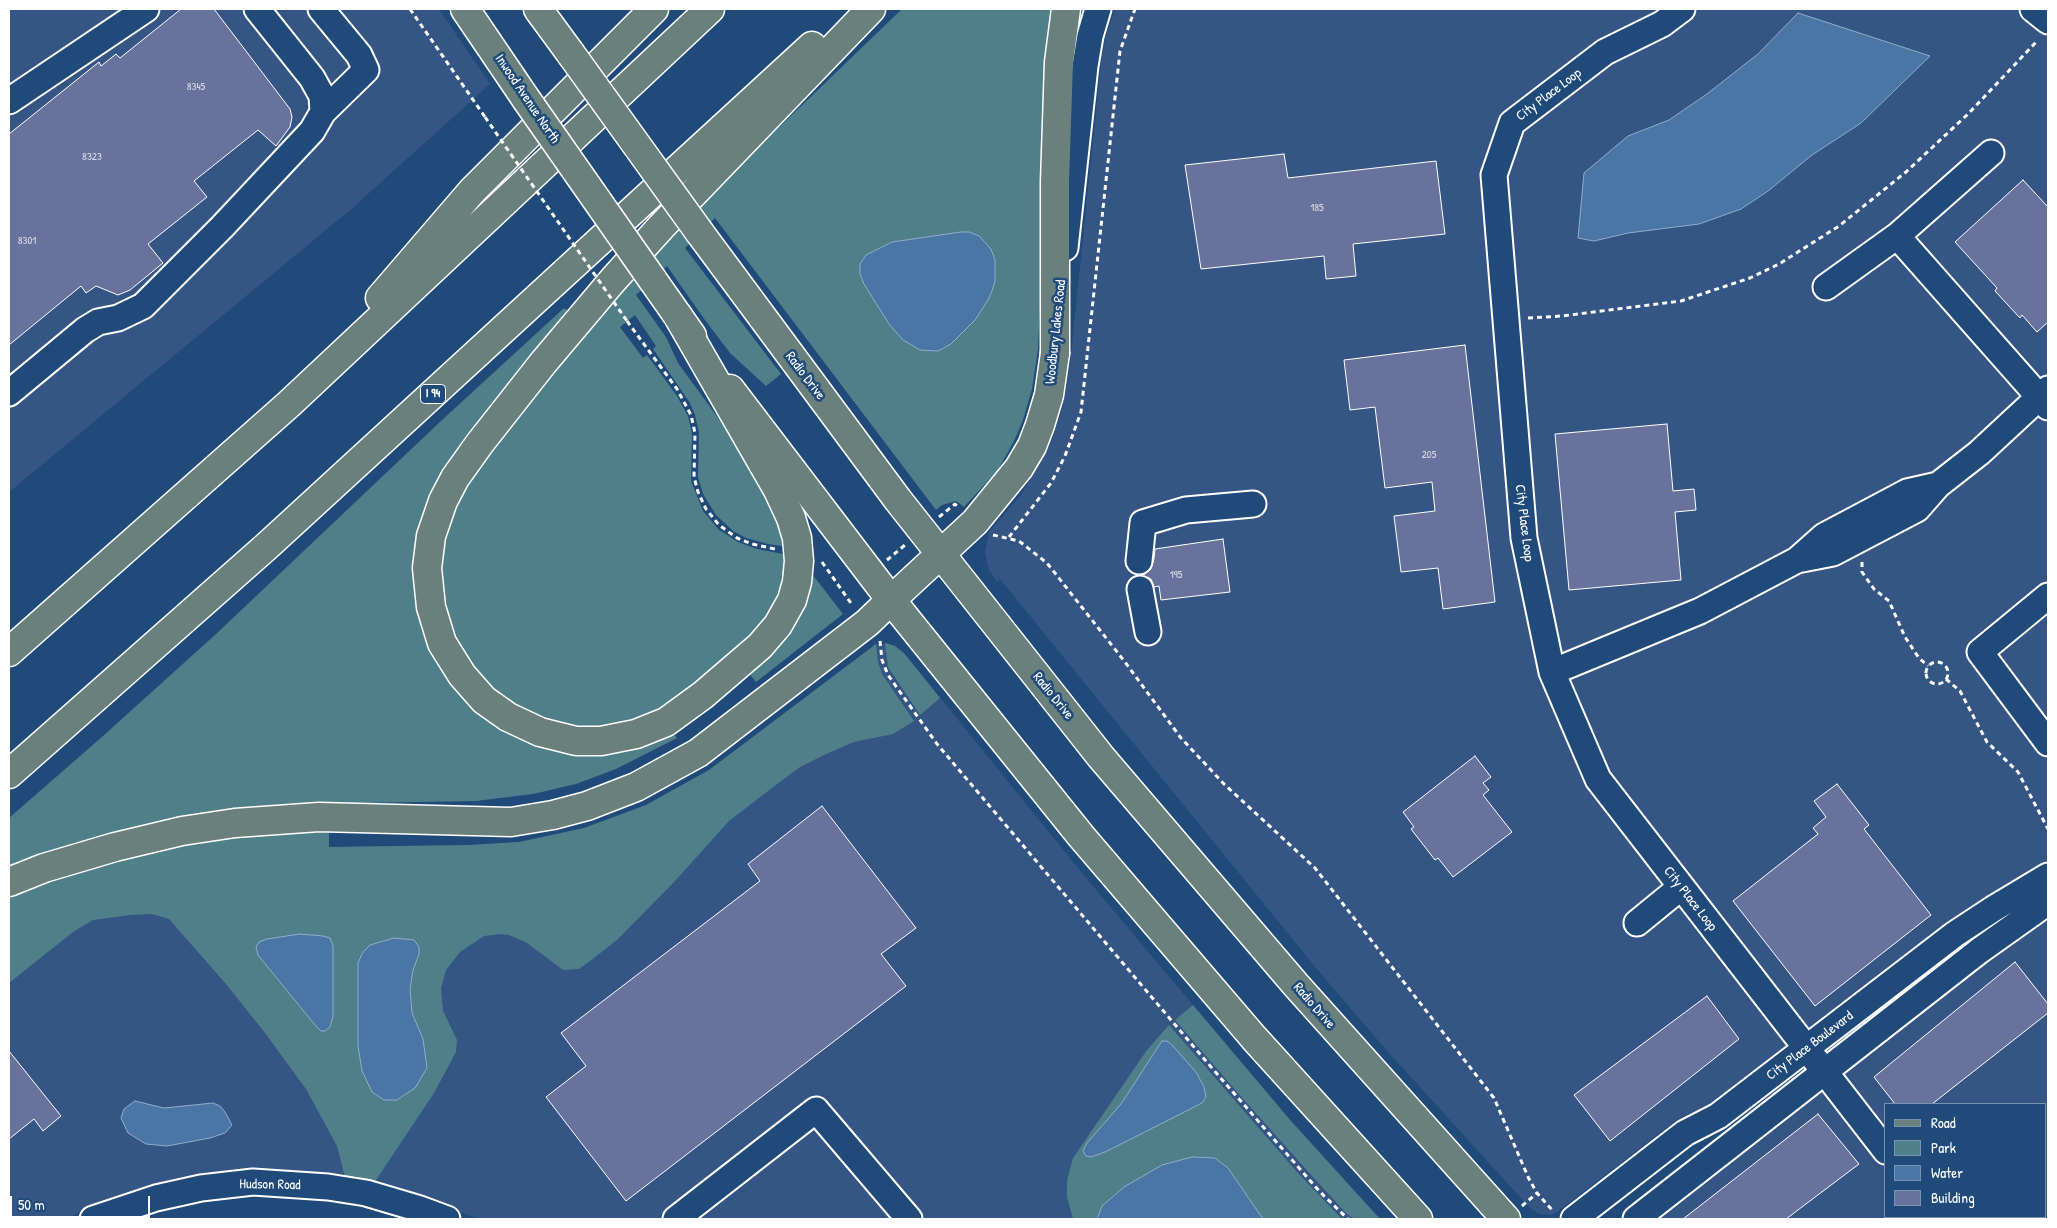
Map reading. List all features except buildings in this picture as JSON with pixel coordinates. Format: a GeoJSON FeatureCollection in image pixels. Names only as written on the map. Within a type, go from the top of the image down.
{"type":"FeatureCollection","features":[{"type":"Feature","properties":{"kind":"main road","name":"Inwood Avenue North"},"geometry":{"type":"LineString","coordinates":[[465,9],[678,316]]}},
{"type":"Feature","properties":{"kind":"main road","name":"Radio Drive"},"geometry":{"type":"LineString","coordinates":[[538,9],[822,399],[940,555],[1048,691],[1196,869],[1349,1045],[1506,1219]]}},
{"type":"Feature","properties":{"kind":"main road"},"geometry":{"type":"LineString","coordinates":[[290,404],[472,191],[654,9]]}},
{"type":"Feature","properties":{"kind":"main road"},"geometry":{"type":"LineString","coordinates":[[9,652],[290,404],[710,9]]}},
{"type":"Feature","properties":{"kind":"main road","name":"I 94"},"geometry":{"type":"LineString","coordinates":[[9,774],[267,546],[853,9]]}},
{"type":"Feature","properties":{"kind":"main road"},"geometry":{"type":"LineString","coordinates":[[678,316],[784,502],[794,525],[799,550],[797,582],[792,600],[778,625],[760,646],[708,692],[672,718],[643,732],[601,741],[576,741],[540,732],[508,717],[484,700],[462,675],[446,650],[432,614],[427,583],[428,551],[436,517],[450,486],[480,443],[543,363],[631,260],[871,9]]}},
{"type":"Feature","properties":{"kind":"main road"},"geometry":{"type":"LineString","coordinates":[[1055,353],[1055,182],[1059,62],[1066,9]]}},
{"type":"Feature","properties":{"kind":"main road"},"geometry":{"type":"LineString","coordinates":[[678,316],[766,436],[891,600],[1000,737],[1121,884],[1254,1038],[1418,1219]]}},
{"type":"Feature","properties":{"kind":"main road","name":"Woodbury Lakes Road"},"geometry":{"type":"LineString","coordinates":[[9,882],[44,868],[114,847],[182,831],[235,823],[318,817],[511,822],[581,808],[636,787],[698,753],[866,623],[989,507],[1027,456],[1038,432],[1046,404],[1055,353]]}},
{"type":"Feature","properties":{"kind":"street"},"geometry":{"type":"LineString","coordinates":[[9,101],[146,9]]}},
{"type":"Feature","properties":{"kind":"street"},"geometry":{"type":"LineString","coordinates":[[257,9],[312,78],[322,96],[323,112]]}},
{"type":"Feature","properties":{"kind":"street"},"geometry":{"type":"LineString","coordinates":[[9,393],[85,330],[98,322],[118,318],[143,306],[222,227],[312,131],[323,112],[366,70],[359,55],[322,9]]}},
{"type":"Feature","properties":{"kind":"street","name":"Woodbury Lakes Road"},"geometry":{"type":"LineString","coordinates":[[1055,353],[1084,74],[1090,36],[1098,9]]}},
{"type":"Feature","properties":{"kind":"street","name":"City Place Loop"},"geometry":{"type":"LineString","coordinates":[[1682,9],[1662,24],[1606,52],[1512,124],[1494,176],[1524,538],[1552,672],[1598,779],[1884,1148]]}},
{"type":"Feature","properties":{"kind":"street"},"geometry":{"type":"LineString","coordinates":[[2033,9],[2046,27]]}},
{"type":"Feature","properties":{"kind":"street"},"geometry":{"type":"LineString","coordinates":[[1826,287],[1897,236],[1991,153]]}},
{"type":"Feature","properties":{"kind":"street"},"geometry":{"type":"LineString","coordinates":[[1797,560],[1833,553],[1917,509],[1938,485],[2045,397],[1897,236]]}},
{"type":"Feature","properties":{"kind":"street"},"geometry":{"type":"LineString","coordinates":[[1552,672],[1700,611],[1797,560],[1824,536],[1907,492],[1938,485]]}},
{"type":"Feature","properties":{"kind":"street"},"geometry":{"type":"LineString","coordinates":[[1139,562],[1142,523],[1186,510],[1253,504]]}},
{"type":"Feature","properties":{"kind":"street"},"geometry":{"type":"LineString","coordinates":[[1140,589],[1148,632]]}},
{"type":"Feature","properties":{"kind":"street"},"geometry":{"type":"LineString","coordinates":[[2048,596],[1980,652],[2048,743]]}},
{"type":"Feature","properties":{"kind":"street"},"geometry":{"type":"LineString","coordinates":[[1637,923],[1681,887]]}},
{"type":"Feature","properties":{"kind":"street","name":"City Place Boulevard"},"geometry":{"type":"LineString","coordinates":[[1566,1218],[1685,1133],[1718,1116],[1955,934],[2043,899]]}},
{"type":"Feature","properties":{"kind":"street","name":"City Place Boulevard"},"geometry":{"type":"LineString","coordinates":[[1636,1219],[2043,899]]}},
{"type":"Feature","properties":{"kind":"street"},"geometry":{"type":"LineString","coordinates":[[676,1219],[816,1110],[909,1219]]}},
{"type":"Feature","properties":{"kind":"street","name":"Hudson Road"},"geometry":{"type":"LineString","coordinates":[[93,1219],[156,1198],[201,1188],[253,1182],[328,1187],[366,1193],[447,1219]]}},
{"type":"Feature","properties":{"kind":"path"},"geometry":{"type":"LineString","coordinates":[[410,9],[677,389],[691,415],[695,433],[694,477],[698,492],[708,512],[726,530],[747,542],[773,549],[813,550],[836,585],[881,642],[882,660],[888,675],[937,744],[1204,1060],[1320,1192],[1348,1219]]}},
{"type":"Feature","properties":{"kind":"path"},"geometry":{"type":"LineString","coordinates":[[1009,538],[1051,483],[1065,456],[1081,412],[1120,51],[1135,9]]}},
{"type":"Feature","properties":{"kind":"path"},"geometry":{"type":"LineString","coordinates":[[1507,328],[1530,317],[1562,316],[1681,301],[1750,278],[1780,264],[1839,226],[1906,172],[1969,113],[2046,27]]}},
{"type":"Feature","properties":{"kind":"path"},"geometry":{"type":"LineString","coordinates":[[1876,531],[1876,540],[1872,551],[1862,560],[1862,572],[1874,589],[1889,600],[1905,637],[1919,658],[1928,666]]}},
{"type":"Feature","properties":{"kind":"path"},"geometry":{"type":"LineString","coordinates":[[987,533],[1019,541],[1047,563],[1125,662],[1181,738],[1224,784],[1321,876],[1494,1098],[1529,1179],[1537,1193],[1566,1218]]}},
{"type":"Feature","properties":{"kind":"path"},"geometry":{"type":"LineString","coordinates":[[1932,662],[1942,662],[1948,670],[1946,680],[1937,684],[1932,683],[1926,675],[1928,666],[1932,662]]}},
{"type":"Feature","properties":{"kind":"path"},"geometry":{"type":"LineString","coordinates":[[1946,680],[1960,691],[1987,742],[2018,772],[2048,829]]}},
{"type":"Feature","properties":{"kind":"shaded area"},"geometry":{"type":"Polygon","coordinates":[[[9,9],[439,9],[490,84],[349,211],[9,492],[9,9]]]}},
{"type":"Feature","properties":{"kind":"shaded area"},"geometry":{"type":"Polygon","coordinates":[[[1115,9],[2015,9],[2048,35],[2048,867],[1761,1066],[1717,1100],[1678,1119],[1551,1215],[1539,1214],[1530,1208],[1389,1053],[1316,968],[1000,579],[997,582],[988,568],[985,552],[989,532],[1020,496],[1036,471],[1052,439],[1063,406],[1070,364],[1101,63],[1105,39],[1115,9]]]}},
{"type":"Feature","properties":{"kind":"shaded area"},"geometry":{"type":"Polygon","coordinates":[[[876,644],[889,644],[904,653],[1082,873],[1283,1112],[1380,1219],[479,1219],[423,1197],[371,1182],[316,1173],[269,1171],[131,1193],[63,1219],[9,1219],[9,894],[138,856],[180,846],[245,836],[329,832],[329,847],[468,845],[519,842],[584,828],[646,805],[709,770],[876,644]]]}},
{"type":"Feature","properties":{"kind":"shaded area"},"geometry":{"type":"Polygon","coordinates":[[[2048,914],[2048,1219],[1654,1219],[1983,963],[2048,914]]]}},
{"type":"Feature","properties":{"kind":"green space"},"geometry":{"type":"Polygon","coordinates":[[[902,9],[1054,9],[1038,349],[1032,389],[1023,420],[1014,441],[998,470],[964,507],[956,501],[942,505],[936,510],[715,218],[685,248],[781,374],[766,386],[730,353],[667,266],[636,295],[666,337],[678,363],[735,441],[769,497],[787,543],[782,546],[746,538],[733,531],[716,515],[703,494],[698,477],[699,432],[690,403],[653,349],[656,346],[635,315],[620,327],[643,358],[647,355],[677,396],[688,416],[692,434],[691,481],[703,511],[719,530],[738,542],[788,557],[780,594],[768,617],[757,630],[679,699],[640,721],[589,730],[537,719],[494,693],[461,654],[446,620],[439,574],[447,520],[477,467],[617,292],[722,182],[902,9]]]}},
{"type":"Feature","properties":{"kind":"green space"},"geometry":{"type":"Polygon","coordinates":[[[564,308],[571,313],[425,517],[459,688],[620,749],[649,744],[675,735],[677,738],[616,769],[576,784],[533,794],[476,801],[297,804],[215,811],[104,835],[9,869],[9,818],[216,634],[442,420],[564,308]]]}},
{"type":"Feature","properties":{"kind":"green space"},"geometry":{"type":"Polygon","coordinates":[[[809,570],[843,614],[756,682],[747,671],[809,570]]]}},
{"type":"Feature","properties":{"kind":"green space"},"geometry":{"type":"Polygon","coordinates":[[[885,643],[895,646],[904,653],[940,698],[920,715],[888,667],[885,643]]]}},
{"type":"Feature","properties":{"kind":"green space"},"geometry":{"type":"Polygon","coordinates":[[[876,644],[878,662],[882,674],[914,721],[893,734],[854,742],[826,754],[800,767],[781,781],[729,821],[675,881],[618,939],[594,958],[579,969],[563,970],[527,943],[509,935],[501,934],[484,936],[460,952],[446,970],[441,988],[443,1011],[457,1040],[456,1052],[434,1093],[374,1183],[345,1177],[337,1146],[306,1089],[226,984],[169,919],[152,914],[93,920],[73,932],[9,983],[9,894],[138,856],[180,846],[245,836],[329,832],[329,847],[468,845],[519,842],[584,828],[646,805],[709,770],[876,644]]]}},
{"type":"Feature","properties":{"kind":"green space"},"geometry":{"type":"Polygon","coordinates":[[[1193,1005],[1291,1121],[1380,1219],[1354,1219],[1347,1214],[1237,1092],[1175,1020],[1193,1005]]]}},
{"type":"Feature","properties":{"kind":"green space"},"geometry":{"type":"Polygon","coordinates":[[[1169,1025],[1297,1172],[1342,1219],[1073,1219],[1067,1197],[1067,1180],[1073,1158],[1147,1050],[1169,1025]]]}},
{"type":"Feature","properties":{"kind":"water"},"geometry":{"type":"Polygon","coordinates":[[[1798,13],[1930,56],[1861,123],[1812,155],[1768,191],[1741,209],[1699,224],[1628,233],[1594,241],[1578,238],[1584,173],[1628,136],[1669,120],[1707,94],[1758,54],[1798,13]]]}},
{"type":"Feature","properties":{"kind":"water"},"geometry":{"type":"Polygon","coordinates":[[[969,232],[979,236],[991,249],[995,260],[995,281],[992,291],[975,320],[951,344],[938,351],[920,350],[903,340],[889,324],[864,284],[860,274],[860,264],[866,255],[892,242],[969,232]]]}},
{"type":"Feature","properties":{"kind":"water"},"geometry":{"type":"Polygon","coordinates":[[[300,934],[330,938],[333,946],[333,1016],[330,1027],[325,1031],[321,1031],[315,1025],[258,955],[256,947],[259,942],[300,934]]]}},
{"type":"Feature","properties":{"kind":"water"},"geometry":{"type":"Polygon","coordinates":[[[394,938],[414,940],[419,947],[410,989],[412,1013],[423,1039],[427,1068],[415,1088],[397,1100],[384,1100],[372,1092],[362,1071],[358,1046],[358,963],[363,952],[370,945],[394,938]]]}},
{"type":"Feature","properties":{"kind":"water"},"geometry":{"type":"Polygon","coordinates":[[[1162,1041],[1167,1041],[1172,1045],[1196,1072],[1204,1087],[1206,1097],[1202,1103],[1105,1152],[1091,1157],[1086,1156],[1083,1151],[1087,1143],[1121,1104],[1162,1041]]]}},
{"type":"Feature","properties":{"kind":"water"},"geometry":{"type":"Polygon","coordinates":[[[135,1101],[164,1108],[213,1103],[220,1106],[232,1125],[225,1133],[210,1138],[167,1146],[146,1144],[128,1133],[121,1118],[124,1109],[135,1101]]]}},
{"type":"Feature","properties":{"kind":"water"},"geometry":{"type":"Polygon","coordinates":[[[1192,1157],[1215,1158],[1228,1168],[1263,1219],[1097,1219],[1102,1206],[1124,1187],[1162,1165],[1192,1157]]]}}]}
